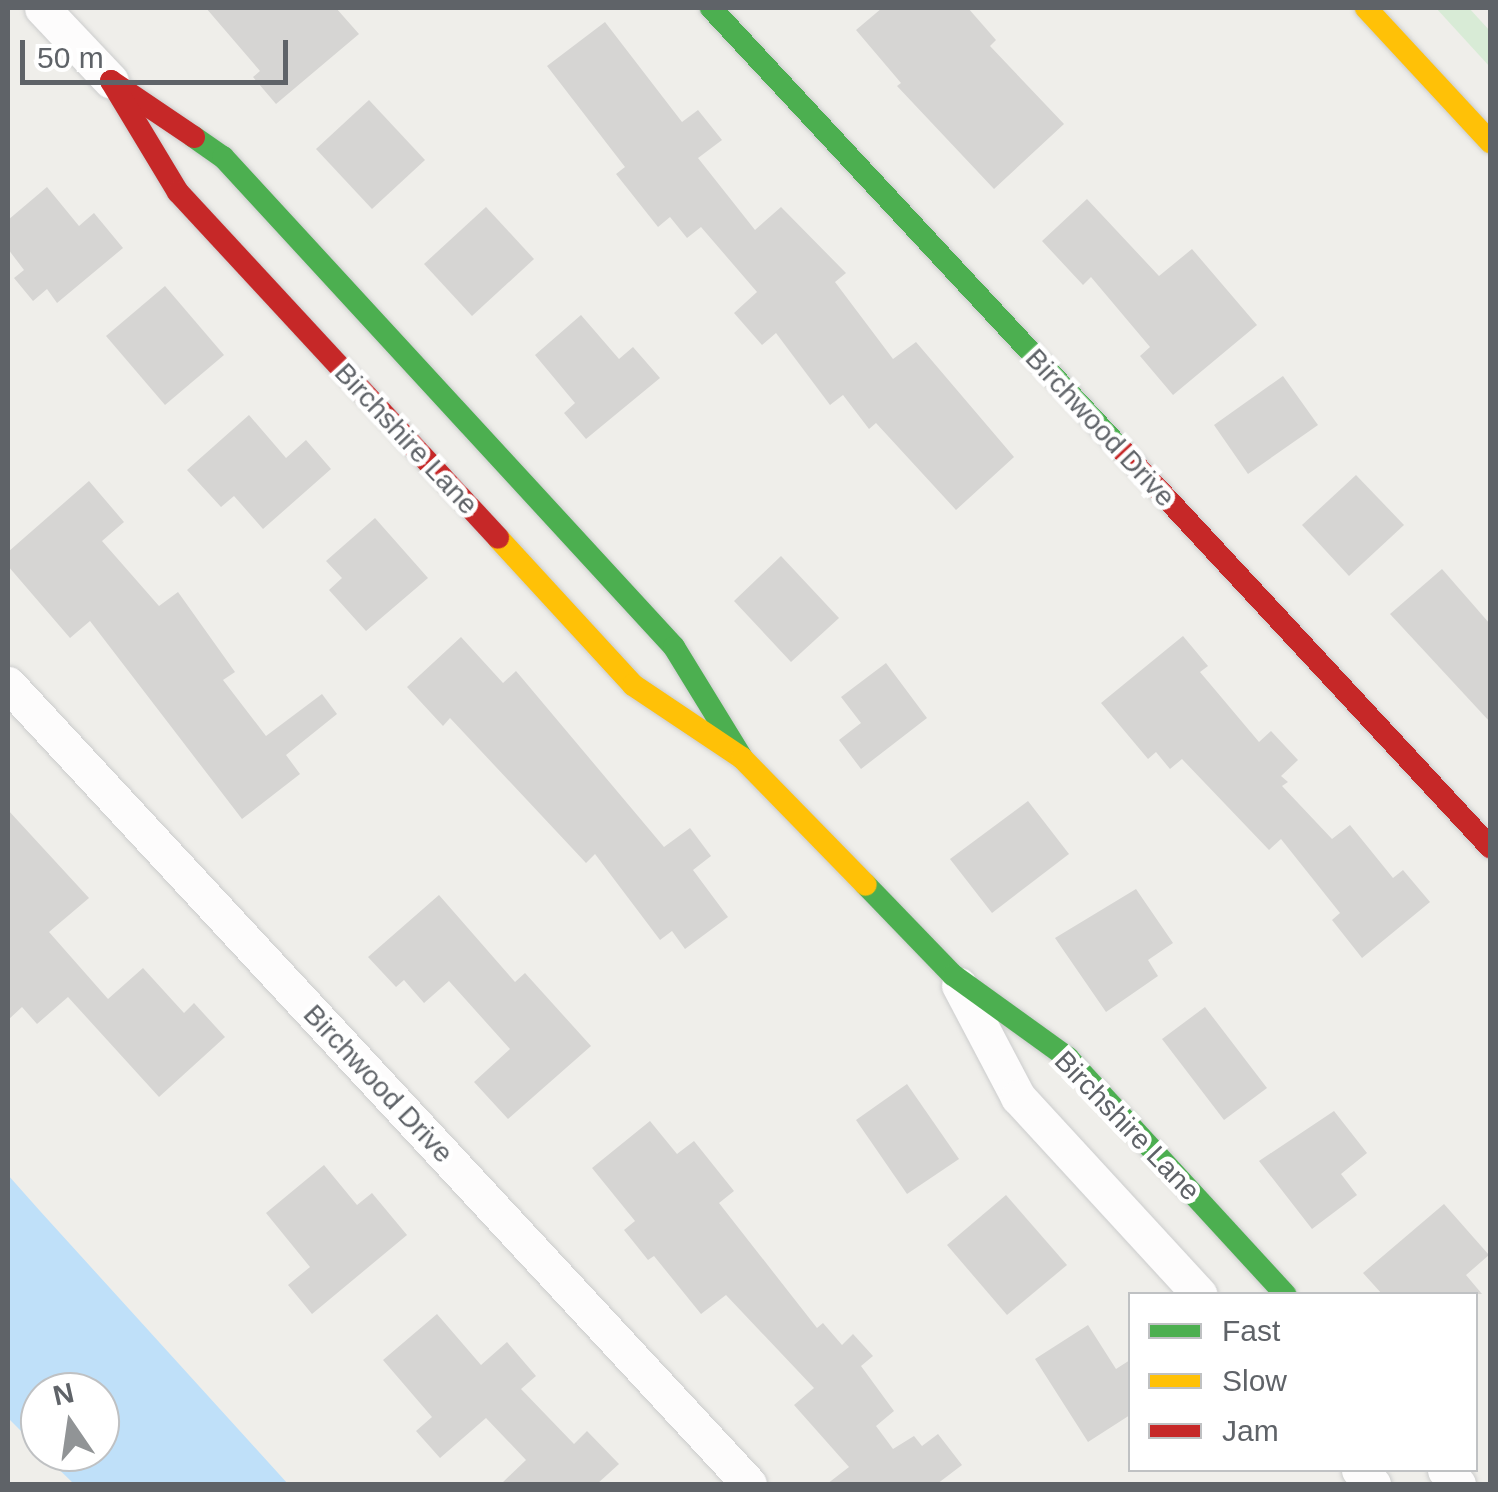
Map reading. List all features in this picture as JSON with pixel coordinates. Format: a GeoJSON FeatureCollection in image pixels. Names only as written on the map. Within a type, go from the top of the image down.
{"type":"FeatureCollection","features":[{"type":"Feature","properties":{"kind":"main road","name":"Birchwood Drive"},"geometry":{"type":"LineString","coordinates":[[711,8],[1490,848]]}},
{"type":"Feature","properties":{"kind":"main road"},"geometry":{"type":"LineString","coordinates":[[1366,8],[1490,142]]}},
{"type":"Feature","properties":{"kind":"main road","name":"Birchshire Lane"},"geometry":{"type":"LineString","coordinates":[[110,81],[222,157],[674,646],[742,758]]}},
{"type":"Feature","properties":{"kind":"main road","name":"Birchshire Lane"},"geometry":{"type":"LineString","coordinates":[[110,81],[178,192],[634,685],[742,758],[954,975],[1068,1058],[1282,1292]]}},
{"type":"Feature","properties":{"kind":"street","name":"Birchshire Lane"},"geometry":{"type":"LineString","coordinates":[[42,8],[110,81]]}},
{"type":"Feature","properties":{"kind":"street","name":"Birchwood Drive"},"geometry":{"type":"LineString","coordinates":[[8,684],[749,1484]]}},
{"type":"Feature","properties":{"kind":"street","name":"Birchshire Lane"},"geometry":{"type":"LineString","coordinates":[[954,975],[1018,1096],[1197,1292]]}},
{"type":"Feature","properties":{"kind":"green space"},"geometry":{"type":"Polygon","coordinates":[[[1436,8],[1469,8],[1490,31],[1490,67],[1436,8]]]}},
{"type":"Feature","properties":{"kind":"water"},"geometry":{"type":"Polygon","coordinates":[[[8,1175],[288,1484],[74,1484],[62,1472],[120,1472],[120,1372],[20,1372],[20,1430],[8,1418],[8,1175]]]}},
{"type":"Feature","properties":{"kind":"building"},"geometry":{"type":"Polygon","coordinates":[[[206,8],[336,8],[359,34],[276,104],[253,77],[260,71],[206,8]]]}},
{"type":"Feature","properties":{"kind":"building"},"geometry":{"type":"Polygon","coordinates":[[[882,8],[968,8],[996,40],[990,46],[1064,124],[994,189],[897,86],[901,83],[856,30],[882,8]]]}},
{"type":"Feature","properties":{"kind":"building"},"geometry":{"type":"Polygon","coordinates":[[[605,22],[682,122],[698,110],[722,140],[698,158],[755,230],[781,207],[846,273],[835,282],[893,359],[916,342],[1014,457],[956,510],[876,423],[869,429],[843,395],[830,405],[776,333],[762,345],[734,313],[757,292],[701,227],[687,238],[670,217],[658,227],[616,174],[625,167],[547,66],[605,22]]]}},
{"type":"Feature","properties":{"kind":"building"},"geometry":{"type":"Polygon","coordinates":[[[369,100],[425,160],[372,209],[316,149],[369,100]]]}},
{"type":"Feature","properties":{"kind":"building"},"geometry":{"type":"Polygon","coordinates":[[[47,187],[79,226],[94,213],[123,248],[57,303],[47,289],[33,301],[14,278],[24,270],[8,249],[8,220],[47,187]]]}},
{"type":"Feature","properties":{"kind":"building"},"geometry":{"type":"Polygon","coordinates":[[[1087,199],[1159,276],[1192,249],[1257,325],[1173,395],[1140,356],[1150,347],[1091,277],[1083,285],[1042,241],[1087,199]]]}},
{"type":"Feature","properties":{"kind":"building"},"geometry":{"type":"Polygon","coordinates":[[[486,207],[534,259],[472,316],[424,264],[486,207]]]}},
{"type":"Feature","properties":{"kind":"building"},"geometry":{"type":"Polygon","coordinates":[[[165,286],[224,355],[165,405],[106,336],[165,286]]]}},
{"type":"Feature","properties":{"kind":"building"},"geometry":{"type":"Polygon","coordinates":[[[581,315],[619,359],[633,347],[660,378],[586,439],[564,413],[575,403],[535,355],[581,315]]]}},
{"type":"Feature","properties":{"kind":"building"},"geometry":{"type":"Polygon","coordinates":[[[1283,376],[1318,425],[1248,474],[1214,425],[1283,376]]]}},
{"type":"Feature","properties":{"kind":"building"},"geometry":{"type":"Polygon","coordinates":[[[249,415],[286,458],[306,440],[331,469],[263,529],[234,496],[221,507],[187,470],[249,415]]]}},
{"type":"Feature","properties":{"kind":"building"},"geometry":{"type":"Polygon","coordinates":[[[1356,475],[1404,525],[1349,576],[1302,525],[1356,475]]]}},
{"type":"Feature","properties":{"kind":"building"},"geometry":{"type":"Polygon","coordinates":[[[89,481],[124,522],[102,541],[159,606],[178,592],[235,672],[223,680],[266,736],[322,694],[337,714],[286,755],[300,774],[242,819],[90,621],[70,638],[8,566],[8,552],[89,481]]]}},
{"type":"Feature","properties":{"kind":"building"},"geometry":{"type":"Polygon","coordinates":[[[375,518],[428,578],[366,631],[329,590],[342,578],[326,561],[375,518]]]}},
{"type":"Feature","properties":{"kind":"building"},"geometry":{"type":"Polygon","coordinates":[[[781,556],[839,618],[791,662],[734,601],[781,556]]]}},
{"type":"Feature","properties":{"kind":"building"},"geometry":{"type":"Polygon","coordinates":[[[1442,569],[1490,624],[1490,722],[1390,614],[1442,569]]]}},
{"type":"Feature","properties":{"kind":"building"},"geometry":{"type":"Polygon","coordinates":[[[1183,636],[1208,666],[1200,672],[1259,742],[1271,731],[1298,760],[1281,776],[1288,782],[1282,786],[1332,839],[1350,825],[1393,878],[1403,870],[1430,902],[1362,958],[1332,920],[1340,913],[1281,839],[1269,850],[1182,759],[1170,769],[1156,752],[1148,759],[1101,703],[1183,636]]]}},
{"type":"Feature","properties":{"kind":"building"},"geometry":{"type":"Polygon","coordinates":[[[461,637],[503,683],[516,671],[664,847],[690,828],[711,856],[693,870],[728,917],[685,949],[672,931],[660,940],[595,854],[586,863],[450,718],[443,726],[407,687],[461,637]]]}},
{"type":"Feature","properties":{"kind":"building"},"geometry":{"type":"Polygon","coordinates":[[[886,663],[927,718],[861,769],[839,740],[861,723],[841,697],[886,663]]]}},
{"type":"Feature","properties":{"kind":"building"},"geometry":{"type":"Polygon","coordinates":[[[1028,801],[1069,854],[992,913],[950,859],[1028,801]]]}},
{"type":"Feature","properties":{"kind":"building"},"geometry":{"type":"Polygon","coordinates":[[[8,810],[89,898],[49,932],[108,999],[143,968],[184,1013],[194,1003],[225,1037],[159,1097],[68,997],[37,1024],[22,1007],[8,1020],[8,810]]]}},
{"type":"Feature","properties":{"kind":"building"},"geometry":{"type":"Polygon","coordinates":[[[1136,889],[1173,943],[1148,960],[1158,976],[1106,1012],[1055,938],[1136,889]]]}},
{"type":"Feature","properties":{"kind":"building"},"geometry":{"type":"Polygon","coordinates":[[[439,895],[515,982],[525,973],[591,1046],[508,1119],[474,1082],[510,1049],[449,981],[424,1003],[404,980],[396,987],[368,957],[439,895]]]}},
{"type":"Feature","properties":{"kind":"building"},"geometry":{"type":"Polygon","coordinates":[[[1205,1007],[1267,1088],[1224,1120],[1162,1039],[1205,1007]]]}},
{"type":"Feature","properties":{"kind":"building"},"geometry":{"type":"Polygon","coordinates":[[[907,1084],[959,1159],[907,1194],[856,1120],[907,1084]]]}},
{"type":"Feature","properties":{"kind":"building"},"geometry":{"type":"Polygon","coordinates":[[[1334,1111],[1367,1153],[1341,1174],[1357,1195],[1312,1229],[1259,1161],[1334,1111]]]}},
{"type":"Feature","properties":{"kind":"building"},"geometry":{"type":"Polygon","coordinates":[[[650,1121],[677,1154],[694,1141],[734,1191],[719,1203],[817,1328],[823,1323],[842,1345],[853,1334],[873,1356],[861,1366],[894,1411],[876,1426],[893,1449],[914,1436],[922,1446],[938,1434],[962,1465],[937,1484],[827,1484],[849,1467],[794,1405],[814,1388],[726,1295],[701,1314],[654,1256],[648,1260],[624,1230],[635,1221],[592,1168],[650,1121]]]}},
{"type":"Feature","properties":{"kind":"building"},"geometry":{"type":"Polygon","coordinates":[[[324,1165],[357,1205],[372,1193],[407,1235],[312,1314],[288,1285],[310,1267],[266,1213],[324,1165]]]}},
{"type":"Feature","properties":{"kind":"building"},"geometry":{"type":"Polygon","coordinates":[[[1006,1195],[1067,1265],[1007,1315],[947,1245],[1006,1195]]]}},
{"type":"Feature","properties":{"kind":"building"},"geometry":{"type":"Polygon","coordinates":[[[1444,1204],[1489,1255],[1466,1275],[1482,1294],[1380,1292],[1363,1273],[1444,1204]]]}},
{"type":"Feature","properties":{"kind":"building"},"geometry":{"type":"Polygon","coordinates":[[[437,1314],[481,1365],[507,1342],[536,1376],[521,1389],[574,1444],[587,1431],[619,1464],[597,1484],[501,1484],[526,1460],[486,1418],[440,1458],[416,1431],[432,1417],[383,1360],[437,1314]]]}},
{"type":"Feature","properties":{"kind":"building"},"geometry":{"type":"Polygon","coordinates":[[[1088,1325],[1116,1369],[1128,1361],[1128,1416],[1088,1442],[1035,1359],[1088,1325]]]}},
{"type":"Feature","properties":{"kind":"traffic: fast"},"geometry":{"type":"LineString","coordinates":[[711,8],[1119,447]]}},
{"type":"Feature","properties":{"kind":"traffic: fast"},"geometry":{"type":"LineString","coordinates":[[194,137],[223,157],[674,647],[742,758]]}},
{"type":"Feature","properties":{"kind":"traffic: fast"},"geometry":{"type":"LineString","coordinates":[[866,885],[953,975],[1068,1058],[1283,1292]]}},
{"type":"Feature","properties":{"kind":"traffic: slow"},"geometry":{"type":"LineString","coordinates":[[1366,8],[1490,142]]}},
{"type":"Feature","properties":{"kind":"traffic: slow"},"geometry":{"type":"LineString","coordinates":[[498,538],[633,685],[742,758],[866,885]]}},
{"type":"Feature","properties":{"kind":"traffic: jam"},"geometry":{"type":"LineString","coordinates":[[194,137],[111,81],[178,192],[498,538]]}},
{"type":"Feature","properties":{"kind":"traffic: jam"},"geometry":{"type":"LineString","coordinates":[[1119,447],[1490,847]]}}]}
